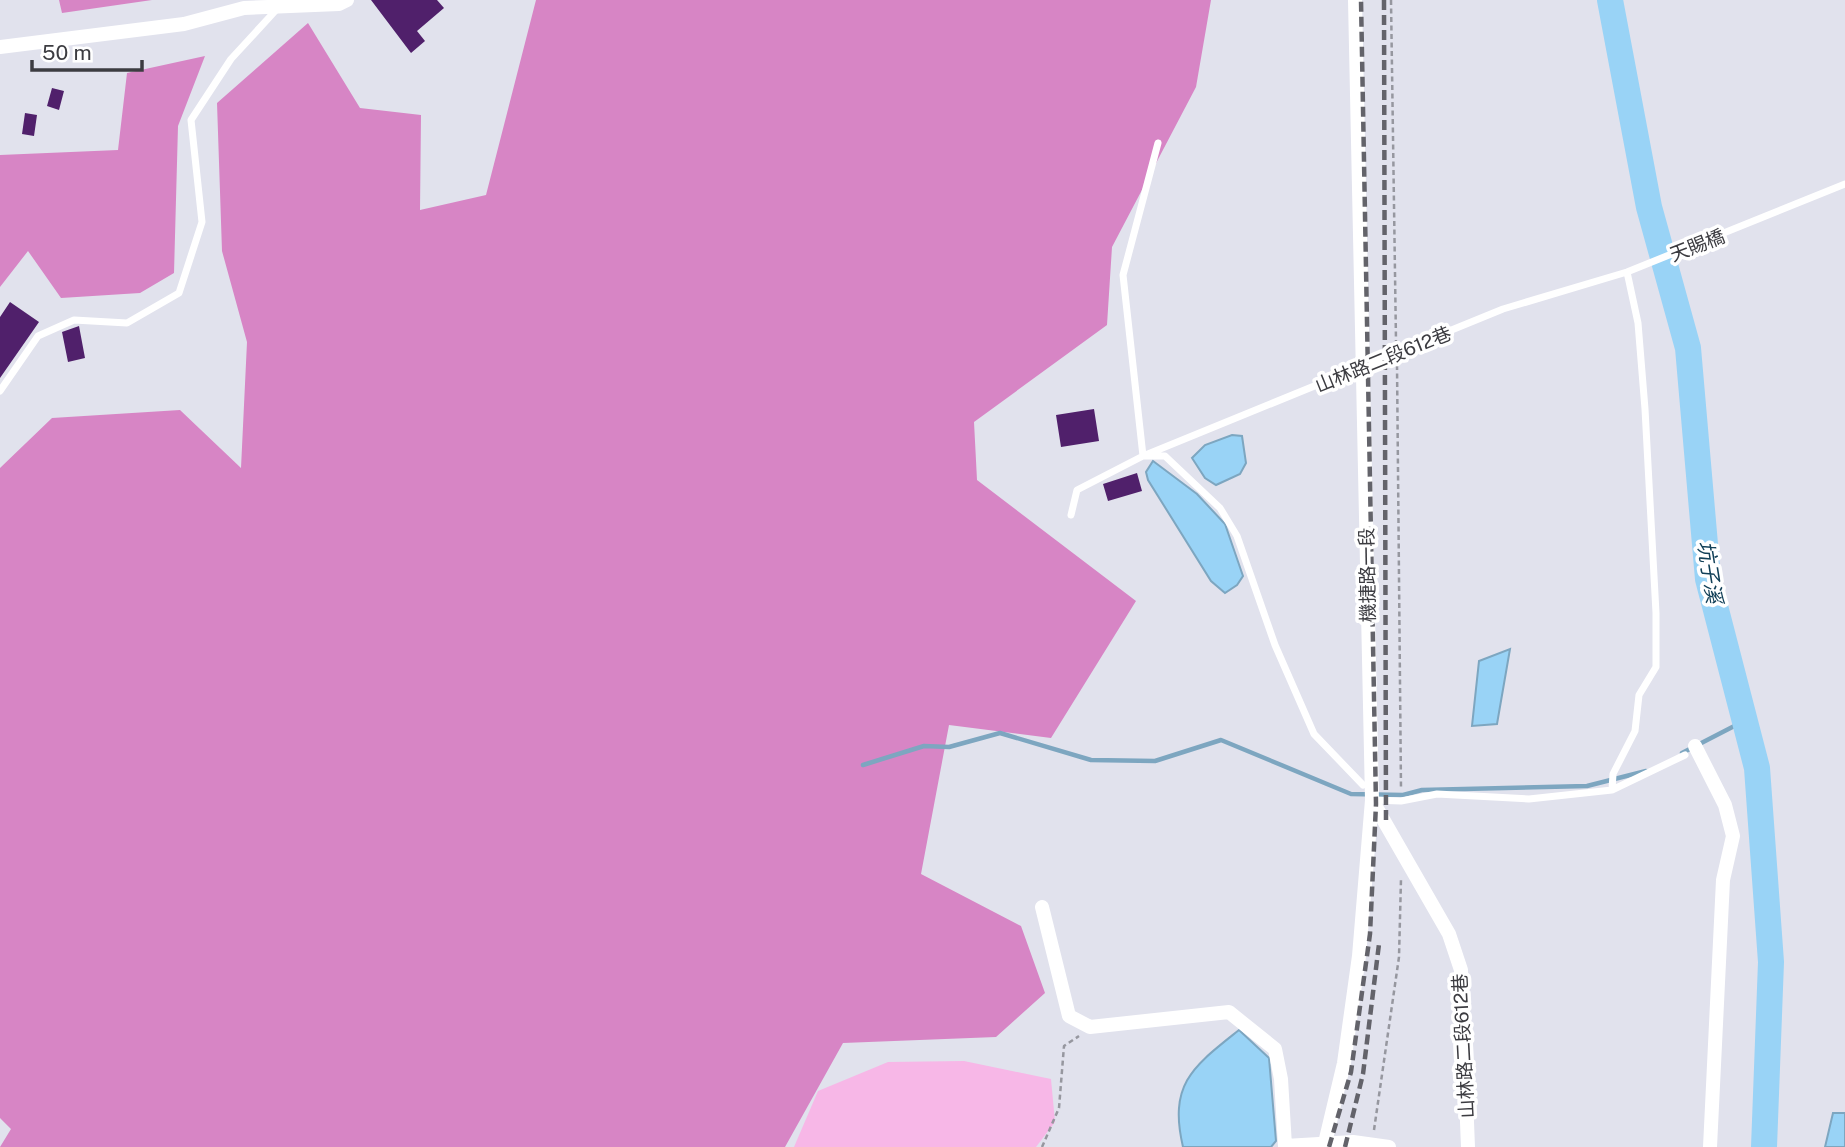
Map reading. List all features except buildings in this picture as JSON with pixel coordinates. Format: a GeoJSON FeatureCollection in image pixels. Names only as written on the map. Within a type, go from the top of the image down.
{"type":"FeatureCollection","features":[{"type":"Feature","properties":{"kind":"street"},"geometry":{"type":"LineString","coordinates":[[0,47],[173,25],[244,8],[282,3],[339,4],[347,0]]}},
{"type":"Feature","properties":{"kind":"street","name":"機捷路一段"},"geometry":{"type":"LineString","coordinates":[[1324,1145],[1344,1063],[1355,983],[1372,800],[1368,784],[1355,0]]}},
{"type":"Feature","properties":{"kind":"street"},"geometry":{"type":"LineString","coordinates":[[1690,751],[1725,805],[1733,836],[1723,880],[1710,1147]]}},
{"type":"Feature","properties":{"kind":"street","name":"山林路二段612巷"},"geometry":{"type":"LineString","coordinates":[[1372,800],[1449,934],[1461,970],[1468,1147]]}},
{"type":"Feature","properties":{"kind":"street"},"geometry":{"type":"LineString","coordinates":[[1042,907],[1069,1016],[1090,1027],[1229,1012],[1275,1049],[1281,1079],[1285,1146],[1372,1144],[1389,1147]]}},
{"type":"Feature","properties":{"kind":"lane"},"geometry":{"type":"LineString","coordinates":[[0,391],[38,336],[74,320],[127,323],[179,293],[202,222],[191,120],[231,59],[282,3]]}},
{"type":"Feature","properties":{"kind":"lane"},"geometry":{"type":"LineString","coordinates":[[1158,143],[1123,275],[1143,456],[1165,456],[1220,508],[1237,536],[1275,645],[1314,734],[1368,784]]}},
{"type":"Feature","properties":{"kind":"lane","name":"天賜橋"},"geometry":{"type":"LineString","coordinates":[[1627,272],[1845,184]]}},
{"type":"Feature","properties":{"kind":"lane"},"geometry":{"type":"LineString","coordinates":[[1612,790],[1613,774],[1635,731],[1639,695],[1656,667],[1656,613],[1645,409],[1638,323],[1627,272]]}},
{"type":"Feature","properties":{"kind":"lane","name":"山林路二段612巷"},"geometry":{"type":"LineString","coordinates":[[1071,514],[1077,489],[1143,456],[1362,369],[1503,309],[1627,272]]}},
{"type":"Feature","properties":{"kind":"lane"},"geometry":{"type":"LineString","coordinates":[[1372,800],[1401,801],[1437,794],[1529,799],[1612,790],[1690,751]]}},
{"type":"Feature","properties":{"kind":"path","name":"機捷路一段"},"geometry":{"type":"LineString","coordinates":[[1391,0],[1401,784]]}},
{"type":"Feature","properties":{"kind":"path"},"geometry":{"type":"LineString","coordinates":[[1372,1144],[1399,957],[1401,878]]}},
{"type":"Feature","properties":{"kind":"path"},"geometry":{"type":"LineString","coordinates":[[1042,1147],[1059,1108],[1064,1046],[1090,1027]]}},
{"type":"Feature","properties":{"kind":"shaded area"},"geometry":{"type":"Polygon","coordinates":[[[59,0],[152,0],[62,13],[59,0]]]}},
{"type":"Feature","properties":{"kind":"shaded area"},"geometry":{"type":"Polygon","coordinates":[[[536,0],[1211,0],[1196,87],[1112,247],[1107,325],[974,422],[977,480],[1136,601],[1051,738],[949,725],[921,874],[1021,926],[1045,993],[996,1037],[843,1043],[785,1147],[0,1147],[11,1129],[0,1118],[0,468],[52,418],[180,410],[241,468],[247,342],[222,251],[217,103],[308,23],[360,108],[421,115],[420,210],[486,195],[536,0]]]}},
{"type":"Feature","properties":{"kind":"shaded area"},"geometry":{"type":"Polygon","coordinates":[[[205,56],[178,126],[174,273],[140,293],[61,298],[28,251],[0,287],[0,155],[118,150],[127,73],[205,56]]]}},
{"type":"Feature","properties":{"kind":"shaded area"},"geometry":{"type":"Polygon","coordinates":[[[964,1061],[1051,1079],[1055,1122],[1036,1147],[794,1147],[818,1091],[888,1062],[964,1061]]]}},
{"type":"Feature","properties":{"kind":"water"},"geometry":{"type":"Polygon","coordinates":[[[1232,435],[1242,436],[1246,463],[1240,474],[1216,485],[1205,478],[1192,458],[1205,445],[1232,435]]]}},
{"type":"Feature","properties":{"kind":"water"},"geometry":{"type":"Polygon","coordinates":[[[1153,461],[1197,494],[1225,524],[1243,576],[1237,585],[1225,593],[1211,581],[1148,480],[1146,472],[1153,461]]]}},
{"type":"Feature","properties":{"kind":"water"},"geometry":{"type":"Polygon","coordinates":[[[1510,649],[1497,724],[1472,726],[1479,661],[1510,649]]]}},
{"type":"Feature","properties":{"kind":"water"},"geometry":{"type":"Polygon","coordinates":[[[1239,1030],[1269,1058],[1276,1141],[1271,1147],[1183,1147],[1179,1107],[1188,1078],[1209,1054],[1239,1030]]]}},
{"type":"Feature","properties":{"kind":"water"},"geometry":{"type":"Polygon","coordinates":[[[1833,1113],[1845,1113],[1845,1147],[1825,1147],[1833,1113]]]}},
{"type":"Feature","properties":{"kind":"waterway","name":"坑子溪"},"geometry":{"type":"LineString","coordinates":[[1610,0],[1649,207],[1688,348],[1708,579],[1757,768],[1771,962],[1764,1147]]}},
{"type":"Feature","properties":{"kind":"waterway"},"geometry":{"type":"LineString","coordinates":[[1682,753],[1744,721]]}},
{"type":"Feature","properties":{"kind":"waterway"},"geometry":{"type":"LineString","coordinates":[[863,765],[924,746],[949,747],[1000,733],[1091,760],[1155,761],[1221,740],[1351,794],[1403,795],[1422,790],[1587,786],[1646,771]]}},
{"type":"Feature","properties":{"kind":"railway"},"geometry":{"type":"LineString","coordinates":[[1329,1147],[1351,1072],[1370,934],[1376,804],[1361,0]]}},
{"type":"Feature","properties":{"kind":"railway"},"geometry":{"type":"LineString","coordinates":[[1384,0],[1386,821]]}},
{"type":"Feature","properties":{"kind":"railway"},"geometry":{"type":"LineString","coordinates":[[1345,1147],[1363,1074],[1379,944]]}}]}
